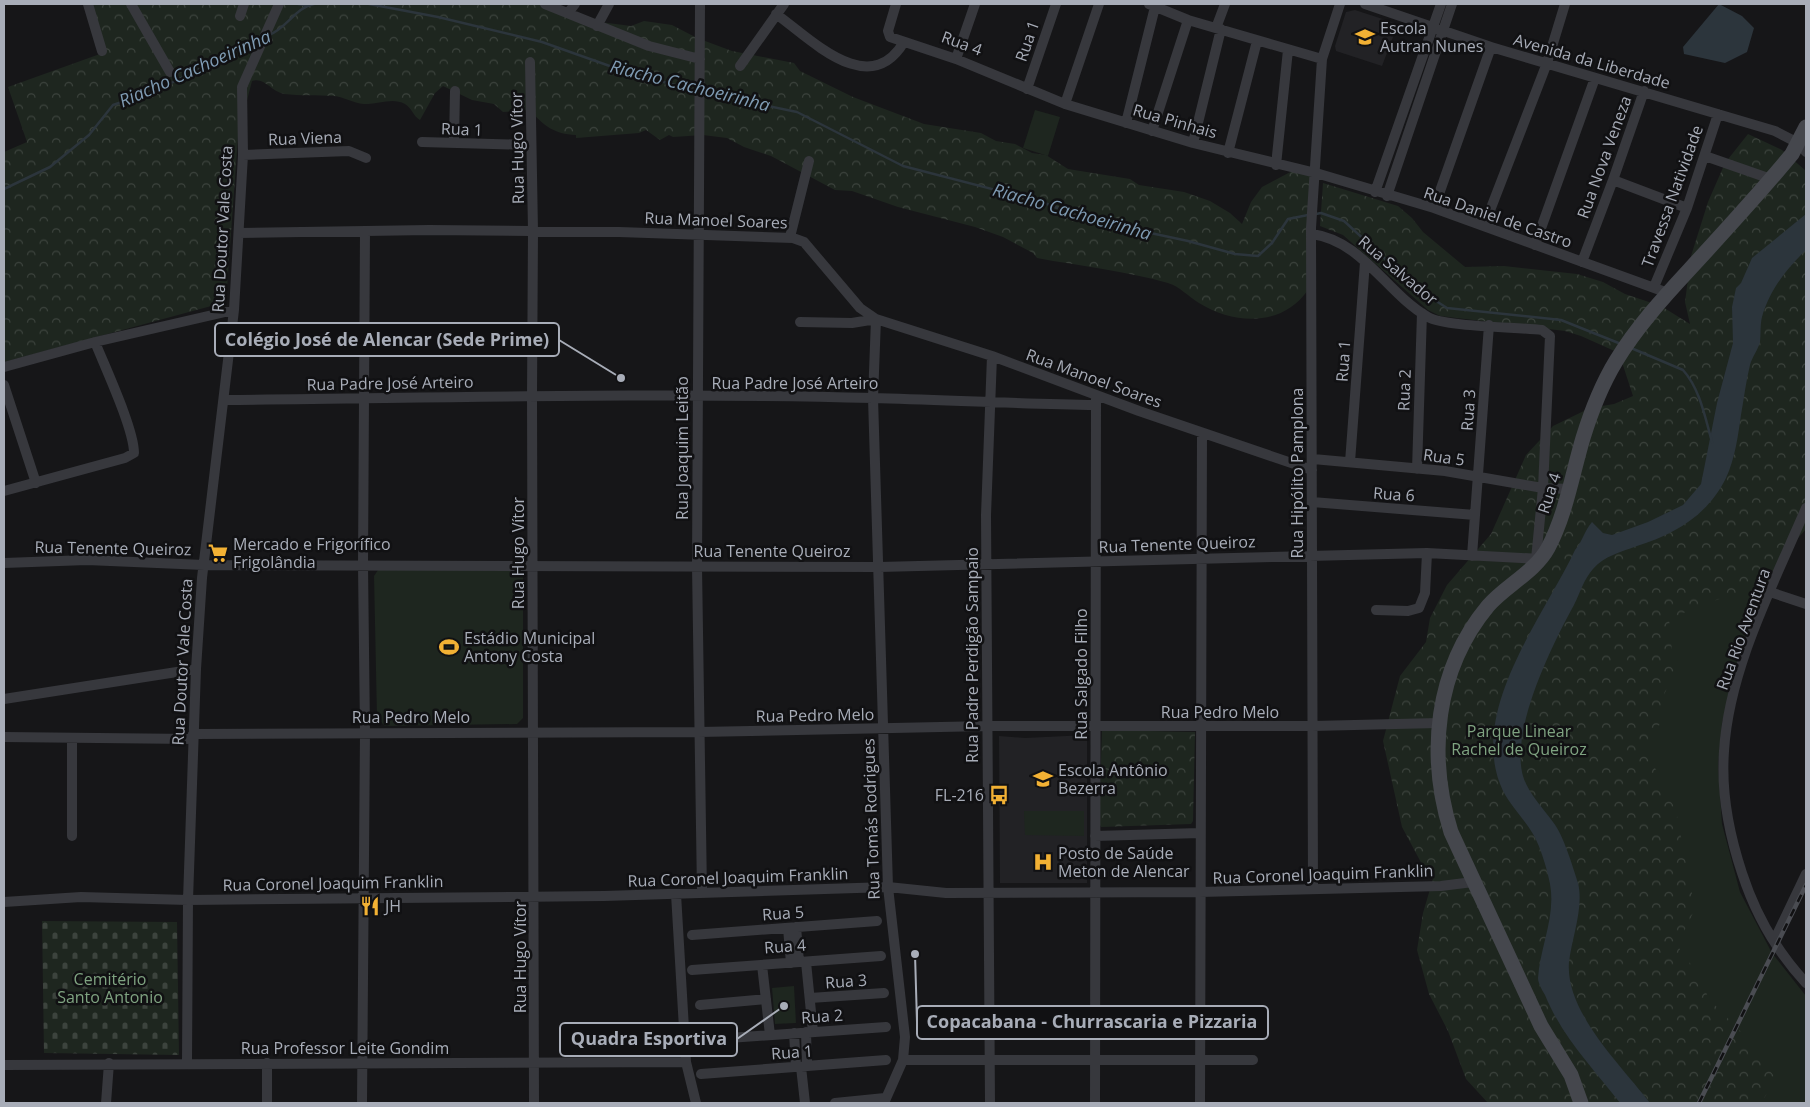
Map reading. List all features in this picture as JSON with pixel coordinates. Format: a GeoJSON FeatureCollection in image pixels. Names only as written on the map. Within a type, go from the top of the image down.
{"type":"FeatureCollection","features":[{"type":"Feature","properties":{"kind":"main road","name":"Rua 4"},"geometry":{"type":"LineString","coordinates":[[1581,1103],[1570,1075],[1541,1026],[1473,882],[1444,811],[1438,771],[1438,723],[1449,673],[1466,636],[1489,605],[1539,559],[1555,532],[1570,489],[1590,416],[1616,361],[1668,293],[1771,179],[1802,148],[1806,127]]}},
{"type":"Feature","properties":{"kind":"street"},"geometry":{"type":"LineString","coordinates":[[88,4],[102,50]]}},
{"type":"Feature","properties":{"kind":"street"},"geometry":{"type":"LineString","coordinates":[[131,4],[170,72]]}},
{"type":"Feature","properties":{"kind":"street"},"geometry":{"type":"LineString","coordinates":[[240,16],[244,4]]}},
{"type":"Feature","properties":{"kind":"street","name":"Rua Doutor Vale Costa"},"geometry":{"type":"LineString","coordinates":[[187,1062],[188,900],[196,669],[204,564],[234,310],[243,155],[242,87],[279,4]]}},
{"type":"Feature","properties":{"kind":"street"},"geometry":{"type":"LineString","coordinates":[[546,4],[649,46],[700,59]]}},
{"type":"Feature","properties":{"kind":"street"},"geometry":{"type":"LineString","coordinates":[[568,13],[575,4]]}},
{"type":"Feature","properties":{"kind":"street"},"geometry":{"type":"LineString","coordinates":[[597,26],[609,4]]}},
{"type":"Feature","properties":{"kind":"street","name":"Rua Joaquim Leitão"},"geometry":{"type":"LineString","coordinates":[[700,4],[697,566],[702,892]]}},
{"type":"Feature","properties":{"kind":"street"},"geometry":{"type":"LineString","coordinates":[[740,66],[784,4]]}},
{"type":"Feature","properties":{"kind":"street","name":"Rua 4"},"geometry":{"type":"LineString","coordinates":[[896,4],[888,31],[890,37],[956,59],[1027,89]]}},
{"type":"Feature","properties":{"kind":"street"},"geometry":{"type":"LineString","coordinates":[[956,59],[975,4]]}},
{"type":"Feature","properties":{"kind":"street","name":"Rua 1"},"geometry":{"type":"LineString","coordinates":[[1027,89],[1056,4]]}},
{"type":"Feature","properties":{"kind":"street"},"geometry":{"type":"LineString","coordinates":[[1065,104],[1098,4]]}},
{"type":"Feature","properties":{"kind":"street"},"geometry":{"type":"LineString","coordinates":[[1193,143],[1225,4]]}},
{"type":"Feature","properties":{"kind":"street","name":"Rua Hipólito Pamplona"},"geometry":{"type":"LineString","coordinates":[[1313,888],[1312,231],[1322,59],[1340,4]]}},
{"type":"Feature","properties":{"kind":"street","name":"Avenida da Liberdade"},"geometry":{"type":"LineString","coordinates":[[1365,4],[1491,47],[1775,131],[1802,148]]}},
{"type":"Feature","properties":{"kind":"street"},"geometry":{"type":"LineString","coordinates":[[1375,192],[1441,4]]}},
{"type":"Feature","properties":{"kind":"street"},"geometry":{"type":"LineString","coordinates":[[1386,196],[1452,4]]}},
{"type":"Feature","properties":{"kind":"street"},"geometry":{"type":"LineString","coordinates":[[1484,226],[1547,63],[1565,4]]}},
{"type":"Feature","properties":{"kind":"street"},"geometry":{"type":"LineString","coordinates":[[1126,123],[1152,5],[1188,20],[1322,59]]}},
{"type":"Feature","properties":{"kind":"street"},"geometry":{"type":"LineString","coordinates":[[776,14],[839,59],[860,67],[867,68],[889,62],[904,42]]}},
{"type":"Feature","properties":{"kind":"street"},"geometry":{"type":"LineString","coordinates":[[1152,131],[1188,20]]}},
{"type":"Feature","properties":{"kind":"street"},"geometry":{"type":"LineString","coordinates":[[1228,153],[1257,41]]}},
{"type":"Feature","properties":{"kind":"street"},"geometry":{"type":"LineString","coordinates":[[1434,208],[1491,47]]}},
{"type":"Feature","properties":{"kind":"street"},"geometry":{"type":"LineString","coordinates":[[1276,165],[1288,50]]}},
{"type":"Feature","properties":{"kind":"street","name":"Rua Hugo Vítor"},"geometry":{"type":"LineString","coordinates":[[530,62],[534,231],[532,396],[535,896],[534,1103]]}},
{"type":"Feature","properties":{"kind":"street"},"geometry":{"type":"LineString","coordinates":[[1535,245],[1595,78]]}},
{"type":"Feature","properties":{"kind":"street","name":"Rua Pinhais"},"geometry":{"type":"LineString","coordinates":[[1027,89],[1065,104],[1193,143],[1276,165],[1316,173]]}},
{"type":"Feature","properties":{"kind":"street"},"geometry":{"type":"LineString","coordinates":[[454,144],[455,91]]}},
{"type":"Feature","properties":{"kind":"street","name":"Rua Nova Veneza"},"geometry":{"type":"LineString","coordinates":[[1582,262],[1644,91]]}},
{"type":"Feature","properties":{"kind":"street","name":"Travessa Natividade"},"geometry":{"type":"LineString","coordinates":[[1654,287],[1687,208],[1718,114]]}},
{"type":"Feature","properties":{"kind":"street","name":"Rua 1"},"geometry":{"type":"LineString","coordinates":[[422,142],[531,145]]}},
{"type":"Feature","properties":{"kind":"street","name":"Rua Viena"},"geometry":{"type":"LineString","coordinates":[[243,155],[349,151],[366,158]]}},
{"type":"Feature","properties":{"kind":"street"},"geometry":{"type":"LineString","coordinates":[[1705,156],[1771,179]]}},
{"type":"Feature","properties":{"kind":"street"},"geometry":{"type":"LineString","coordinates":[[790,237],[809,161]]}},
{"type":"Feature","properties":{"kind":"street","name":"Rua Daniel de Castro"},"geometry":{"type":"LineString","coordinates":[[1316,173],[1386,196],[1434,208],[1668,293]]}},
{"type":"Feature","properties":{"kind":"street"},"geometry":{"type":"LineString","coordinates":[[1613,180],[1687,208]]}},
{"type":"Feature","properties":{"kind":"street"},"geometry":{"type":"LineString","coordinates":[[362,1103],[365,899],[363,565],[365,231]]}},
{"type":"Feature","properties":{"kind":"street","name":"Rua Manoel Soares"},"geometry":{"type":"LineString","coordinates":[[239,233],[534,231],[699,233],[790,237],[804,242],[860,308],[876,319],[992,356],[1202,433],[1313,465]]}},
{"type":"Feature","properties":{"kind":"street","name":"Rua Salvador"},"geometry":{"type":"LineString","coordinates":[[1312,231],[1340,242],[1422,313],[1440,321],[1542,330],[1548,334],[1551,340]]}},
{"type":"Feature","properties":{"kind":"street","name":"Rua 1"},"geometry":{"type":"LineString","coordinates":[[1350,462],[1365,262]]}},
{"type":"Feature","properties":{"kind":"street"},"geometry":{"type":"LineString","coordinates":[[4,367],[94,342],[234,310]]}},
{"type":"Feature","properties":{"kind":"street","name":"Rua 2"},"geometry":{"type":"LineString","coordinates":[[1416,469],[1422,313]]}},
{"type":"Feature","properties":{"kind":"street"},"geometry":{"type":"LineString","coordinates":[[800,322],[852,323],[876,319]]}},
{"type":"Feature","properties":{"kind":"street","name":"Rua Tomás Rodrigues"},"geometry":{"type":"LineString","coordinates":[[876,319],[873,398],[888,887],[905,1036],[903,1060],[885,1101]]}},
{"type":"Feature","properties":{"kind":"street","name":"Rua 3"},"geometry":{"type":"LineString","coordinates":[[1472,556],[1489,325]]}},
{"type":"Feature","properties":{"kind":"street","name":"Rua 4"},"geometry":{"type":"LineString","coordinates":[[1539,559],[1551,340]]}},
{"type":"Feature","properties":{"kind":"street"},"geometry":{"type":"LineString","coordinates":[[4,491],[125,458],[134,453],[132,440],[94,342]]}},
{"type":"Feature","properties":{"kind":"street","name":"Rua Padre Perdigão Sampaio"},"geometry":{"type":"LineString","coordinates":[[990,1103],[986,564],[992,356]]}},
{"type":"Feature","properties":{"kind":"street"},"geometry":{"type":"LineString","coordinates":[[4,385],[36,483]]}},
{"type":"Feature","properties":{"kind":"street","name":"Rua Salgado Filho"},"geometry":{"type":"LineString","coordinates":[[1095,1103],[1096,395]]}},
{"type":"Feature","properties":{"kind":"street","name":"Rua Padre José Arteiro"},"geometry":{"type":"LineString","coordinates":[[224,400],[532,396],[873,398],[990,404],[1096,406]]}},
{"type":"Feature","properties":{"kind":"street"},"geometry":{"type":"LineString","coordinates":[[1200,1103],[1202,433]]}},
{"type":"Feature","properties":{"kind":"street","name":"Rua 5"},"geometry":{"type":"LineString","coordinates":[[1313,465],[1350,462],[1445,472],[1543,488],[1570,489]]}},
{"type":"Feature","properties":{"kind":"street","name":"Rua 6"},"geometry":{"type":"LineString","coordinates":[[1312,502],[1475,515]]}},
{"type":"Feature","properties":{"kind":"street","name":"Rua Rio Aventura"},"geometry":{"type":"LineString","coordinates":[[1806,508],[1770,592],[1736,684],[1724,751],[1728,826],[1747,889],[1774,941],[1806,983]]}},
{"type":"Feature","properties":{"kind":"street"},"geometry":{"type":"LineString","coordinates":[[1376,610],[1408,611],[1420,608],[1426,584],[1427,553]]}},
{"type":"Feature","properties":{"kind":"street","name":"Rua Tenente Queiroz"},"geometry":{"type":"LineString","coordinates":[[4,563],[87,560],[204,564],[879,567],[1427,553],[1539,559]]}},
{"type":"Feature","properties":{"kind":"street"},"geometry":{"type":"LineString","coordinates":[[1770,592],[1806,604]]}},
{"type":"Feature","properties":{"kind":"street"},"geometry":{"type":"LineString","coordinates":[[4,699],[196,669]]}},
{"type":"Feature","properties":{"kind":"street","name":"Rua Pedro Melo"},"geometry":{"type":"LineString","coordinates":[[4,737],[193,737],[365,732],[699,732],[988,726],[1096,728],[1438,723]]}},
{"type":"Feature","properties":{"kind":"street"},"geometry":{"type":"LineString","coordinates":[[72,738],[72,836]]}},
{"type":"Feature","properties":{"kind":"street"},"geometry":{"type":"LineString","coordinates":[[1095,836],[1200,833]]}},
{"type":"Feature","properties":{"kind":"street"},"geometry":{"type":"LineString","coordinates":[[1774,941],[1806,874]]}},
{"type":"Feature","properties":{"kind":"street","name":"Rua Coronel Joaquim Franklin"},"geometry":{"type":"LineString","coordinates":[[4,902],[90,897],[188,900],[365,899],[676,894],[888,887],[938,892],[1200,892],[1441,886],[1473,882]]}},
{"type":"Feature","properties":{"kind":"street"},"geometry":{"type":"LineString","coordinates":[[676,894],[686,1062],[696,1103]]}},
{"type":"Feature","properties":{"kind":"street","name":"Rua 5"},"geometry":{"type":"LineString","coordinates":[[692,935],[877,921]]}},
{"type":"Feature","properties":{"kind":"street"},"geometry":{"type":"LineString","coordinates":[[792,927],[799,962],[810,998],[809,1032],[801,1067]]}},
{"type":"Feature","properties":{"kind":"street","name":"Rua 4"},"geometry":{"type":"LineString","coordinates":[[692,970],[881,956]]}},
{"type":"Feature","properties":{"kind":"street"},"geometry":{"type":"LineString","coordinates":[[762,965],[770,1035]]}},
{"type":"Feature","properties":{"kind":"street","name":"Rua 3"},"geometry":{"type":"LineString","coordinates":[[810,998],[884,993]]}},
{"type":"Feature","properties":{"kind":"street"},"geometry":{"type":"LineString","coordinates":[[700,1004],[766,999]]}},
{"type":"Feature","properties":{"kind":"street","name":"Rua 2"},"geometry":{"type":"LineString","coordinates":[[701,1040],[886,1027]]}},
{"type":"Feature","properties":{"kind":"street"},"geometry":{"type":"LineString","coordinates":[[794,1033],[801,1067],[805,1103]]}},
{"type":"Feature","properties":{"kind":"street","name":"Rua 1"},"geometry":{"type":"LineString","coordinates":[[701,1074],[886,1060]]}},
{"type":"Feature","properties":{"kind":"street"},"geometry":{"type":"LineString","coordinates":[[903,1060],[1253,1060]]}},
{"type":"Feature","properties":{"kind":"street","name":"Rua Professor Leite Gondim"},"geometry":{"type":"LineString","coordinates":[[4,1065],[187,1062],[686,1062]]}},
{"type":"Feature","properties":{"kind":"street"},"geometry":{"type":"LineString","coordinates":[[106,1103],[109,1063]]}},
{"type":"Feature","properties":{"kind":"street"},"geometry":{"type":"LineString","coordinates":[[266,1103],[267,1063]]}},
{"type":"Feature","properties":{"kind":"street"},"geometry":{"type":"LineString","coordinates":[[835,1103],[885,1101]]}},
{"type":"Feature","properties":{"kind":"shaded area"},"geometry":{"type":"Polygon","coordinates":[[[1719,4],[1742,16],[1754,28],[1747,52],[1725,63],[1684,54],[1683,47],[1719,4]]]}},
{"type":"Feature","properties":{"kind":"shaded area","name":"Escola Autran Nunes"},"geometry":{"type":"Polygon","coordinates":[[[1355,10],[1398,24],[1382,66],[1336,51],[1335,46],[1346,12],[1355,10]]]}},
{"type":"Feature","properties":{"kind":"shaded area"},"geometry":{"type":"Polygon","coordinates":[[[1806,214],[1806,250],[1780,280],[1765,307],[1761,323],[1760,342],[1750,365],[1736,447],[1726,478],[1709,503],[1689,522],[1664,536],[1619,552],[1597,565],[1590,573],[1555,642],[1535,688],[1522,736],[1521,757],[1525,782],[1557,827],[1578,883],[1579,912],[1569,962],[1570,981],[1576,1000],[1585,1019],[1597,1037],[1650,1103],[1620,1103],[1560,1025],[1539,982],[1539,966],[1551,908],[1550,884],[1536,840],[1503,791],[1494,761],[1494,730],[1501,698],[1513,667],[1528,636],[1592,522],[1603,533],[1612,535],[1648,522],[1683,505],[1701,484],[1717,403],[1733,343],[1732,307],[1736,288],[1741,283],[1752,258],[1806,214]]]}},
{"type":"Feature","properties":{"kind":"shaded area","name":"Escola Antônio Bezerra"},"geometry":{"type":"Polygon","coordinates":[[[1087,735],[1087,883],[1000,883],[999,736],[1025,738],[1087,735]]]}},
{"type":"Feature","properties":{"kind":"green space"},"geometry":{"type":"Polygon","coordinates":[[[83,4],[554,4],[600,22],[631,26],[644,21],[672,25],[697,38],[732,51],[794,63],[800,71],[853,97],[924,124],[981,133],[996,141],[1015,144],[1032,153],[1046,155],[1068,169],[1130,179],[1139,185],[1184,192],[1210,201],[1230,213],[1242,224],[1251,202],[1262,187],[1296,169],[1311,171],[1308,290],[1285,311],[1257,319],[1242,318],[1213,310],[1199,303],[1172,284],[1119,272],[1037,258],[1033,253],[1003,237],[975,227],[898,207],[852,191],[835,190],[771,156],[744,147],[727,138],[703,135],[673,137],[669,135],[660,140],[646,130],[639,133],[576,138],[576,135],[562,133],[550,128],[530,110],[503,112],[494,104],[472,100],[443,86],[435,93],[420,120],[405,104],[400,102],[390,101],[364,104],[334,96],[284,94],[257,80],[252,81],[245,108],[240,109],[226,302],[4,362],[4,152],[27,142],[8,87],[100,54],[83,4]]]}},
{"type":"Feature","properties":{"kind":"green space"},"geometry":{"type":"Polygon","coordinates":[[[1035,110],[1060,117],[1048,156],[1023,148],[1035,110]]]}},
{"type":"Feature","properties":{"kind":"green space","name":"Parque Linear Rachel de Queiroz"},"geometry":{"type":"Polygon","coordinates":[[[1748,134],[1782,150],[1806,171],[1806,529],[1777,562],[1743,591],[1669,619],[1674,672],[1664,695],[1661,720],[1648,758],[1657,771],[1676,811],[1695,909],[1678,944],[1681,953],[1696,970],[1709,999],[1750,1041],[1776,1079],[1761,1103],[1488,1103],[1466,1079],[1448,1031],[1429,994],[1417,950],[1423,913],[1433,879],[1425,870],[1402,827],[1383,741],[1400,676],[1426,642],[1430,618],[1447,585],[1491,534],[1526,455],[1553,426],[1590,408],[1614,404],[1633,396],[1619,353],[1581,336],[1565,331],[1440,316],[1428,310],[1343,235],[1320,226],[1323,183],[1398,206],[1412,218],[1423,232],[1465,267],[1504,266],[1577,274],[1603,282],[1625,294],[1661,306],[1690,324],[1685,302],[1691,256],[1708,202],[1725,163],[1748,134]]]}},
{"type":"Feature","properties":{"kind":"green space"},"geometry":{"type":"Polygon","coordinates":[[[1806,490],[1736,668],[1722,723],[1718,765],[1722,824],[1740,892],[1772,953],[1806,996],[1806,1103],[1650,1103],[1521,752],[1806,490]]]}},
{"type":"Feature","properties":{"kind":"green space","name":"Estádio Municipal Antony Costa"},"geometry":{"type":"Polygon","coordinates":[[[517,569],[523,573],[523,718],[517,724],[385,726],[377,718],[374,576],[378,570],[517,569]]]}},
{"type":"Feature","properties":{"kind":"green space"},"geometry":{"type":"Polygon","coordinates":[[[1102,730],[1195,732],[1193,821],[1191,824],[1101,827],[1099,823],[1102,730]]]}},
{"type":"Feature","properties":{"kind":"green space"},"geometry":{"type":"Polygon","coordinates":[[[1024,811],[1084,811],[1084,836],[1025,835],[1024,811]]]}},
{"type":"Feature","properties":{"kind":"green space","name":"Cemitério Santo Antonio"},"geometry":{"type":"Polygon","coordinates":[[[42,921],[177,922],[179,1055],[44,1053],[42,921]]]}},
{"type":"Feature","properties":{"kind":"green space"},"geometry":{"type":"Polygon","coordinates":[[[794,986],[796,1023],[775,1024],[772,988],[794,986]]]}},
{"type":"Feature","properties":{"kind":"waterway","name":"Riacho Cachoeirinha"},"geometry":{"type":"LineString","coordinates":[[298,4],[305,5]]}},
{"type":"Feature","properties":{"kind":"waterway","name":"Riacho Cachoeirinha"},"geometry":{"type":"LineString","coordinates":[[269,35],[281,28],[302,9],[314,4]]}},
{"type":"Feature","properties":{"kind":"waterway","name":"Riacho Cachoeirinha"},"geometry":{"type":"LineString","coordinates":[[369,4],[438,17],[542,42],[621,70],[696,91]]}},
{"type":"Feature","properties":{"kind":"waterway","name":"Riacho Cachoeirinha"},"geometry":{"type":"LineString","coordinates":[[4,189],[50,167],[89,135],[113,105],[157,90],[260,39]]}},
{"type":"Feature","properties":{"kind":"waterway","name":"Riacho Cachoeirinha"},"geometry":{"type":"LineString","coordinates":[[701,92],[797,112],[903,166],[1042,202],[1085,219],[1188,241],[1235,254],[1258,256],[1272,243],[1288,219],[1308,215]]}},
{"type":"Feature","properties":{"kind":"waterway","name":"Riacho Cachoeirinha"},"geometry":{"type":"LineString","coordinates":[[1316,214],[1321,213],[1344,221],[1419,290],[1447,308],[1561,320],[1621,344]]}},
{"type":"Feature","properties":{"kind":"waterway","name":"Riacho Cachoeirinha"},"geometry":{"type":"LineString","coordinates":[[1631,348],[1683,370],[1698,395],[1712,442]]}},
{"type":"Feature","properties":{"kind":"railway"},"geometry":{"type":"LineString","coordinates":[[1699,1103],[1806,885]]}},
{"type":"Feature","properties":{"kind":"place","name":"Escola Autran Nunes"},"geometry":{"type":"Point","coordinates":[1365,37]}},
{"type":"Feature","properties":{"kind":"place","name":"Colégio José de Alencar (Sede Prime)"},"geometry":{"type":"Point","coordinates":[621,378]}},
{"type":"Feature","properties":{"kind":"place","name":"Mercado e Frigorífico Frigolândia"},"geometry":{"type":"Point","coordinates":[218,553]}},
{"type":"Feature","properties":{"kind":"place","name":"Estádio Municipal Antony Costa"},"geometry":{"type":"Point","coordinates":[449,647]}},
{"type":"Feature","properties":{"kind":"place","name":"Escola Antônio Bezerra"},"geometry":{"type":"Point","coordinates":[1043,779]}},
{"type":"Feature","properties":{"kind":"place","name":"FL-216"},"geometry":{"type":"Point","coordinates":[999,795]}},
{"type":"Feature","properties":{"kind":"place","name":"Posto de Saúde Meton de Alencar"},"geometry":{"type":"Point","coordinates":[1043,862]}},
{"type":"Feature","properties":{"kind":"place","name":"JH"},"geometry":{"type":"Point","coordinates":[370,906]}},
{"type":"Feature","properties":{"kind":"place","name":"Copacabana - Churrascaria e Pizzaria"},"geometry":{"type":"Point","coordinates":[915,954]}},
{"type":"Feature","properties":{"kind":"place","name":"Quadra Esportiva"},"geometry":{"type":"Point","coordinates":[784,1006]}}]}
